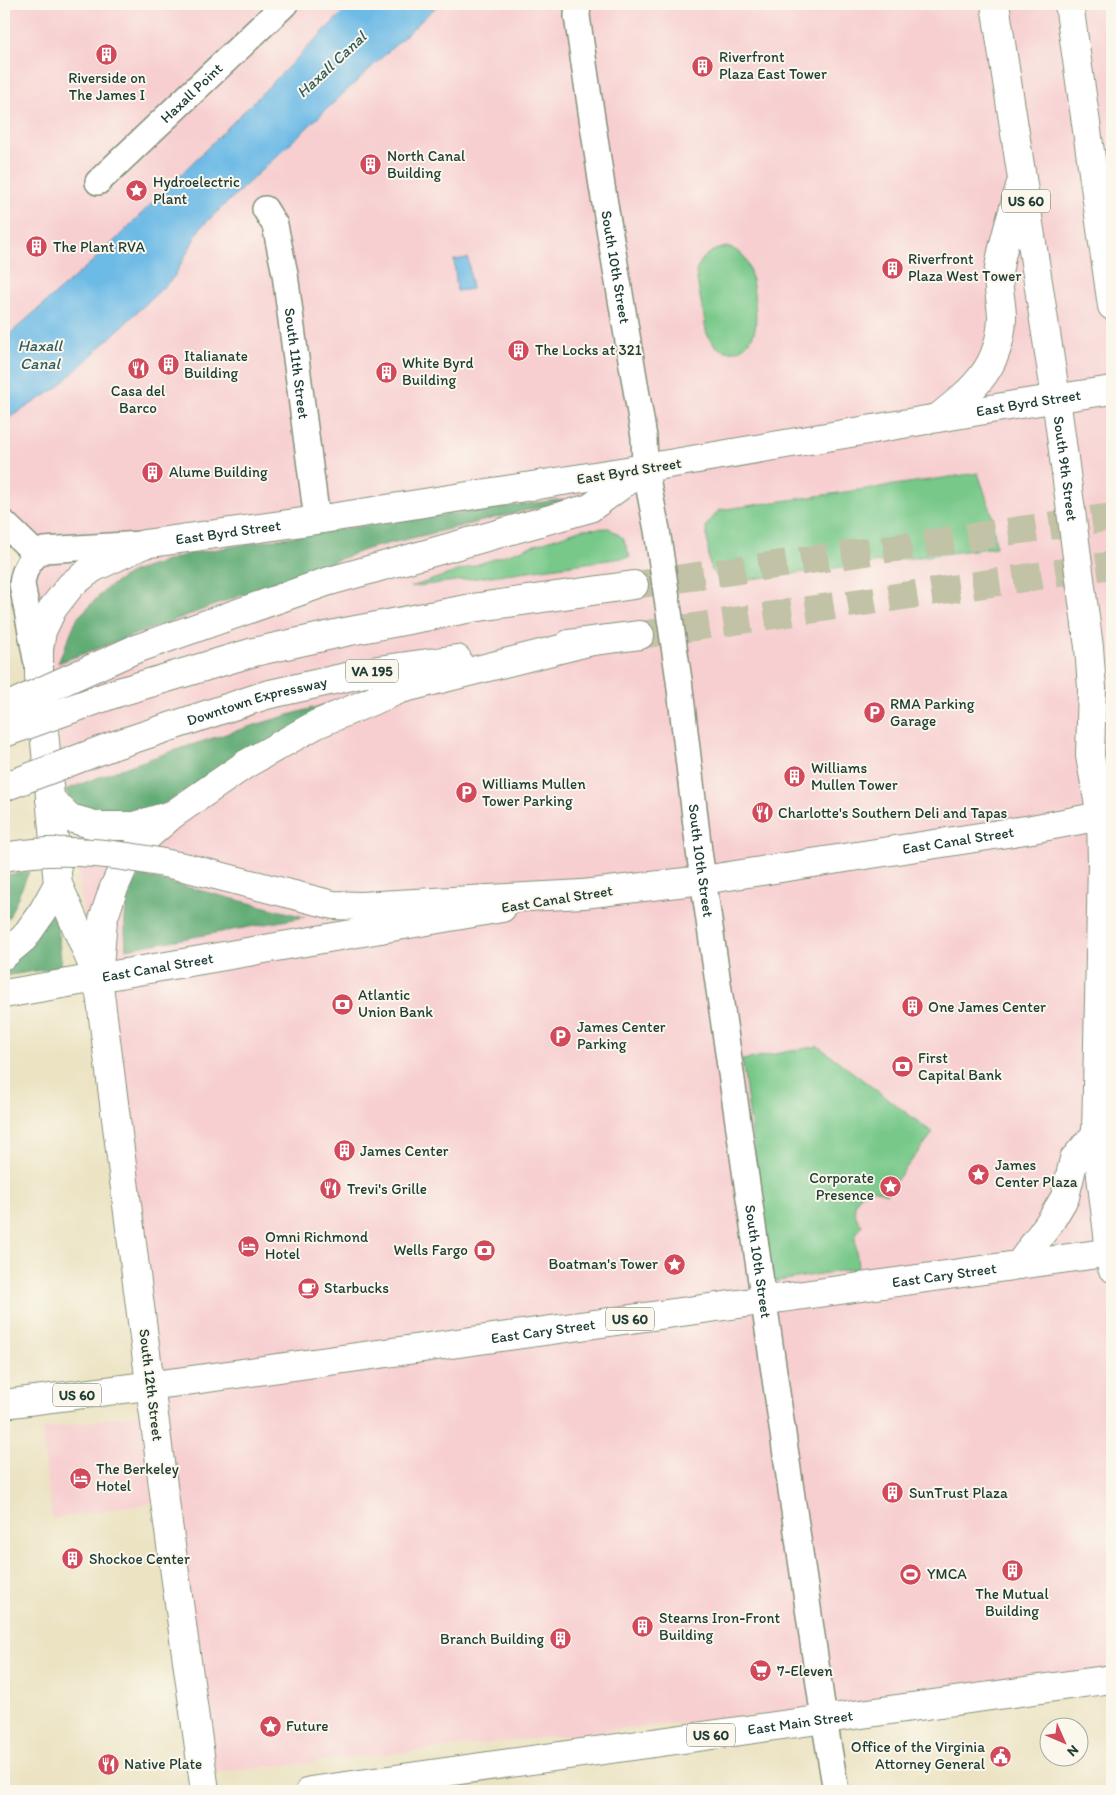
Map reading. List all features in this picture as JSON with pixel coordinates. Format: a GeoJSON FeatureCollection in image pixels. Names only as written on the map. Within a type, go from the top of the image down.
{"type":"FeatureCollection","features":[{"type":"Feature","properties":{"kind":"main road","name":"South 9th Street"},"geometry":{"type":"LineString","coordinates":[[995,4],[1056,398],[1089,647],[1092,688],[1090,756],[1108,811],[1102,864],[1096,1134],[1106,1168],[1111,1257]]}},
{"type":"Feature","properties":{"kind":"main road"},"geometry":{"type":"LineString","coordinates":[[1069,4],[1112,306]]}},
{"type":"Feature","properties":{"kind":"main road"},"geometry":{"type":"LineString","coordinates":[[1091,160],[1112,200]]}},
{"type":"Feature","properties":{"kind":"main road"},"geometry":{"type":"LineString","coordinates":[[939,417],[977,384],[988,369],[996,349],[1002,319],[998,270],[1022,175]]}},
{"type":"Feature","properties":{"kind":"main road","name":"East Byrd Street"},"geometry":{"type":"LineString","coordinates":[[98,978],[58,884],[39,676],[39,649],[42,631],[53,608],[71,585],[93,568],[144,544],[317,520],[645,468],[939,417],[1112,390]]}},
{"type":"Feature","properties":{"kind":"main road"},"geometry":{"type":"LineString","coordinates":[[4,708],[133,650],[326,582],[590,508],[645,468]]}},
{"type":"Feature","properties":{"kind":"main road"},"geometry":{"type":"LineString","coordinates":[[4,733],[116,693],[254,652],[345,632],[472,608],[634,585]]}},
{"type":"Feature","properties":{"kind":"main road","name":"Downtown Expressway"},"geometry":{"type":"LineString","coordinates":[[4,787],[112,746],[266,695],[368,672],[640,635]]}},
{"type":"Feature","properties":{"kind":"main road"},"geometry":{"type":"LineString","coordinates":[[98,978],[103,920],[125,863],[149,835],[172,815],[246,764],[309,729],[401,689],[588,642]]}},
{"type":"Feature","properties":{"kind":"main road"},"geometry":{"type":"LineString","coordinates":[[50,799],[70,818],[98,826],[134,826],[172,815]]}},
{"type":"Feature","properties":{"kind":"main road","name":"East Canal Street"},"geometry":{"type":"LineString","coordinates":[[4,994],[583,894],[704,880],[1032,829],[1108,811]]}},
{"type":"Feature","properties":{"kind":"main road"},"geometry":{"type":"LineString","coordinates":[[4,857],[25,853],[78,851],[121,855],[188,868],[333,905],[360,906],[583,894]]}},
{"type":"Feature","properties":{"kind":"main road"},"geometry":{"type":"LineString","coordinates":[[4,955],[24,938],[43,911],[58,884]]}},
{"type":"Feature","properties":{"kind":"main road","name":"South 12th Street"},"geometry":{"type":"LineString","coordinates":[[98,978],[205,1791]]}},
{"type":"Feature","properties":{"kind":"main road"},"geometry":{"type":"LineString","coordinates":[[1019,1265],[1052,1219],[1065,1197],[1074,1159],[1096,1134]]}},
{"type":"Feature","properties":{"kind":"main road","name":"East Cary Street"},"geometry":{"type":"LineString","coordinates":[[4,1404],[151,1386],[1019,1265],[1111,1257]]}},
{"type":"Feature","properties":{"kind":"main road","name":"East Main Street"},"geometry":{"type":"LineString","coordinates":[[310,1791],[1112,1679]]}},
{"type":"Feature","properties":{"kind":"street","name":"Haxall Point"},"geometry":{"type":"LineString","coordinates":[[98,182],[285,4]]}},
{"type":"Feature","properties":{"kind":"street","name":"South 10th Street"},"geometry":{"type":"LineString","coordinates":[[578,4],[577,16],[602,186],[644,437],[645,468],[657,530],[679,680],[704,880],[763,1300],[836,1791]]}},
{"type":"Feature","properties":{"kind":"street","name":"South 11th Street"},"geometry":{"type":"LineString","coordinates":[[265,209],[275,225],[285,274],[317,520]]}},
{"type":"Feature","properties":{"kind":"street"},"geometry":{"type":"LineString","coordinates":[[4,523],[36,554]]}},
{"type":"Feature","properties":{"kind":"street","name":"East Byrd Street"},"geometry":{"type":"LineString","coordinates":[[39,676],[22,584],[23,573],[28,564],[36,554],[44,550],[144,544]]}},
{"type":"Feature","properties":{"kind":"shaded area"},"geometry":{"type":"Polygon","coordinates":[[[4,4],[1112,4],[1112,1677],[202,1774],[34,556],[4,525],[4,4]]]}},
{"type":"Feature","properties":{"kind":"shaded area","name":"The Berkeley Hotel"},"geometry":{"type":"Polygon","coordinates":[[[140,1414],[153,1503],[52,1519],[42,1429],[140,1414]]]}},
{"type":"Feature","properties":{"kind":"green space"},"geometry":{"type":"Polygon","coordinates":[[[726,247],[741,254],[748,264],[753,284],[756,318],[754,333],[750,341],[738,350],[732,351],[725,351],[719,348],[707,334],[696,272],[703,258],[716,250],[726,247]]]}},
{"type":"Feature","properties":{"kind":"green space"},"geometry":{"type":"Polygon","coordinates":[[[978,473],[992,514],[996,547],[729,582],[720,580],[711,569],[706,526],[719,510],[978,473]]]}},
{"type":"Feature","properties":{"kind":"green space"},"geometry":{"type":"Polygon","coordinates":[[[557,500],[565,501],[367,549],[58,663],[77,618],[107,588],[132,572],[188,554],[325,531],[557,500]]]}},
{"type":"Feature","properties":{"kind":"green space"},"geometry":{"type":"Polygon","coordinates":[[[609,528],[623,538],[630,557],[411,587],[582,529],[609,528]]]}},
{"type":"Feature","properties":{"kind":"green space"},"geometry":{"type":"Polygon","coordinates":[[[345,699],[150,812],[124,815],[96,812],[74,806],[65,790],[134,764],[204,741],[345,699]]]}},
{"type":"Feature","properties":{"kind":"green space"},"geometry":{"type":"Polygon","coordinates":[[[29,872],[9,917],[4,923],[4,875],[29,872]]]}},
{"type":"Feature","properties":{"kind":"green space"},"geometry":{"type":"Polygon","coordinates":[[[139,875],[305,917],[126,949],[127,903],[139,875]]]}},
{"type":"Feature","properties":{"kind":"green space"},"geometry":{"type":"Polygon","coordinates":[[[55,910],[62,967],[4,976],[4,967],[55,910]]]}},
{"type":"Feature","properties":{"kind":"green space"},"geometry":{"type":"Polygon","coordinates":[[[818,1046],[933,1133],[886,1194],[872,1189],[866,1191],[857,1199],[855,1204],[856,1215],[862,1225],[855,1236],[858,1268],[772,1282],[742,1060],[818,1046]]]}},
{"type":"Feature","properties":{"kind":"water","name":"Haxall Canal"},"geometry":{"type":"Polygon","coordinates":[[[351,4],[439,4],[200,228],[174,277],[57,388],[4,421],[4,339],[102,253],[351,4]]]}},
{"type":"Feature","properties":{"kind":"water"},"geometry":{"type":"Polygon","coordinates":[[[468,258],[472,289],[457,291],[454,260],[468,258]]]}},
{"type":"Feature","properties":{"kind":"tunnel"},"geometry":{"type":"LineString","coordinates":[[634,585],[1112,517]]}},
{"type":"Feature","properties":{"kind":"tunnel"},"geometry":{"type":"LineString","coordinates":[[640,635],[1112,565]]}},
{"type":"Feature","properties":{"kind":"place","name":"Riverside on The James I"},"geometry":{"type":"Point","coordinates":[107,55]}},
{"type":"Feature","properties":{"kind":"place","name":"Riverfront Plaza East Tower"},"geometry":{"type":"Point","coordinates":[703,66]}},
{"type":"Feature","properties":{"kind":"place","name":"North Canal Building"},"geometry":{"type":"Point","coordinates":[371,165]}},
{"type":"Feature","properties":{"kind":"place","name":"Hydroelectric Plant"},"geometry":{"type":"Point","coordinates":[137,191]}},
{"type":"Feature","properties":{"kind":"place","name":"The Plant RVA"},"geometry":{"type":"Point","coordinates":[37,247]}},
{"type":"Feature","properties":{"kind":"place","name":"Riverfront Plaza West Tower"},"geometry":{"type":"Point","coordinates":[892,268]}},
{"type":"Feature","properties":{"kind":"place","name":"The Locks at 321"},"geometry":{"type":"Point","coordinates":[519,350]}},
{"type":"Feature","properties":{"kind":"place","name":"Italianate Building"},"geometry":{"type":"Point","coordinates":[168,365]}},
{"type":"Feature","properties":{"kind":"place","name":"Casa del Barco"},"geometry":{"type":"Point","coordinates":[138,368]}},
{"type":"Feature","properties":{"kind":"place","name":"White Byrd Building"},"geometry":{"type":"Point","coordinates":[386,372]}},
{"type":"Feature","properties":{"kind":"place","name":"Alume Building"},"geometry":{"type":"Point","coordinates":[153,472]}},
{"type":"Feature","properties":{"kind":"place","name":"RMA Parking Garage"},"geometry":{"type":"Point","coordinates":[874,713]}},
{"type":"Feature","properties":{"kind":"place","name":"Williams Mullen Tower"},"geometry":{"type":"Point","coordinates":[795,777]}},
{"type":"Feature","properties":{"kind":"place","name":"Williams Mullen Tower Parking"},"geometry":{"type":"Point","coordinates":[466,793]}},
{"type":"Feature","properties":{"kind":"place","name":"Charlotte's Southern Deli and Tapas"},"geometry":{"type":"Point","coordinates":[762,813]}},
{"type":"Feature","properties":{"kind":"place","name":"Atlantic Union Bank"},"geometry":{"type":"Point","coordinates":[342,1004]}},
{"type":"Feature","properties":{"kind":"place","name":"One James Center"},"geometry":{"type":"Point","coordinates":[912,1007]}},
{"type":"Feature","properties":{"kind":"place","name":"James Center Parking"},"geometry":{"type":"Point","coordinates":[561,1036]}},
{"type":"Feature","properties":{"kind":"place","name":"First Capital Bank"},"geometry":{"type":"Point","coordinates":[902,1067]}},
{"type":"Feature","properties":{"kind":"place","name":"James Center"},"geometry":{"type":"Point","coordinates":[344,1151]}},
{"type":"Feature","properties":{"kind":"place","name":"James Center Plaza"},"geometry":{"type":"Point","coordinates":[979,1174]}},
{"type":"Feature","properties":{"kind":"place","name":"Corporate Presence"},"geometry":{"type":"Point","coordinates":[890,1187]}},
{"type":"Feature","properties":{"kind":"place","name":"Trevi's Grille"},"geometry":{"type":"Point","coordinates":[331,1189]}},
{"type":"Feature","properties":{"kind":"place","name":"Omni Richmond Hotel"},"geometry":{"type":"Point","coordinates":[249,1246]}},
{"type":"Feature","properties":{"kind":"place","name":"Wells Fargo"},"geometry":{"type":"Point","coordinates":[484,1250]}},
{"type":"Feature","properties":{"kind":"place","name":"Boatman's Tower"},"geometry":{"type":"Point","coordinates":[674,1264]}},
{"type":"Feature","properties":{"kind":"place","name":"Starbucks"},"geometry":{"type":"Point","coordinates":[308,1288]}},
{"type":"Feature","properties":{"kind":"place","name":"The Berkeley Hotel"},"geometry":{"type":"Point","coordinates":[80,1478]}},
{"type":"Feature","properties":{"kind":"place","name":"SunTrust Plaza"},"geometry":{"type":"Point","coordinates":[893,1493]}},
{"type":"Feature","properties":{"kind":"place","name":"Shockoe Center"},"geometry":{"type":"Point","coordinates":[73,1559]}},
{"type":"Feature","properties":{"kind":"place","name":"The Mutual Building"},"geometry":{"type":"Point","coordinates":[1012,1571]}},
{"type":"Feature","properties":{"kind":"place","name":"YMCA"},"geometry":{"type":"Point","coordinates":[911,1574]}},
{"type":"Feature","properties":{"kind":"place","name":"Stearns Iron-Front Building"},"geometry":{"type":"Point","coordinates":[643,1627]}},
{"type":"Feature","properties":{"kind":"place","name":"Branch Building"},"geometry":{"type":"Point","coordinates":[560,1639]}},
{"type":"Feature","properties":{"kind":"place","name":"7-Eleven"},"geometry":{"type":"Point","coordinates":[761,1671]}},
{"type":"Feature","properties":{"kind":"place","name":"Future"},"geometry":{"type":"Point","coordinates":[270,1726]}},
{"type":"Feature","properties":{"kind":"place","name":"Office of the Virginia Attorney General"},"geometry":{"type":"Point","coordinates":[1001,1756]}},
{"type":"Feature","properties":{"kind":"place","name":"Native Plate"},"geometry":{"type":"Point","coordinates":[108,1764]}}]}
